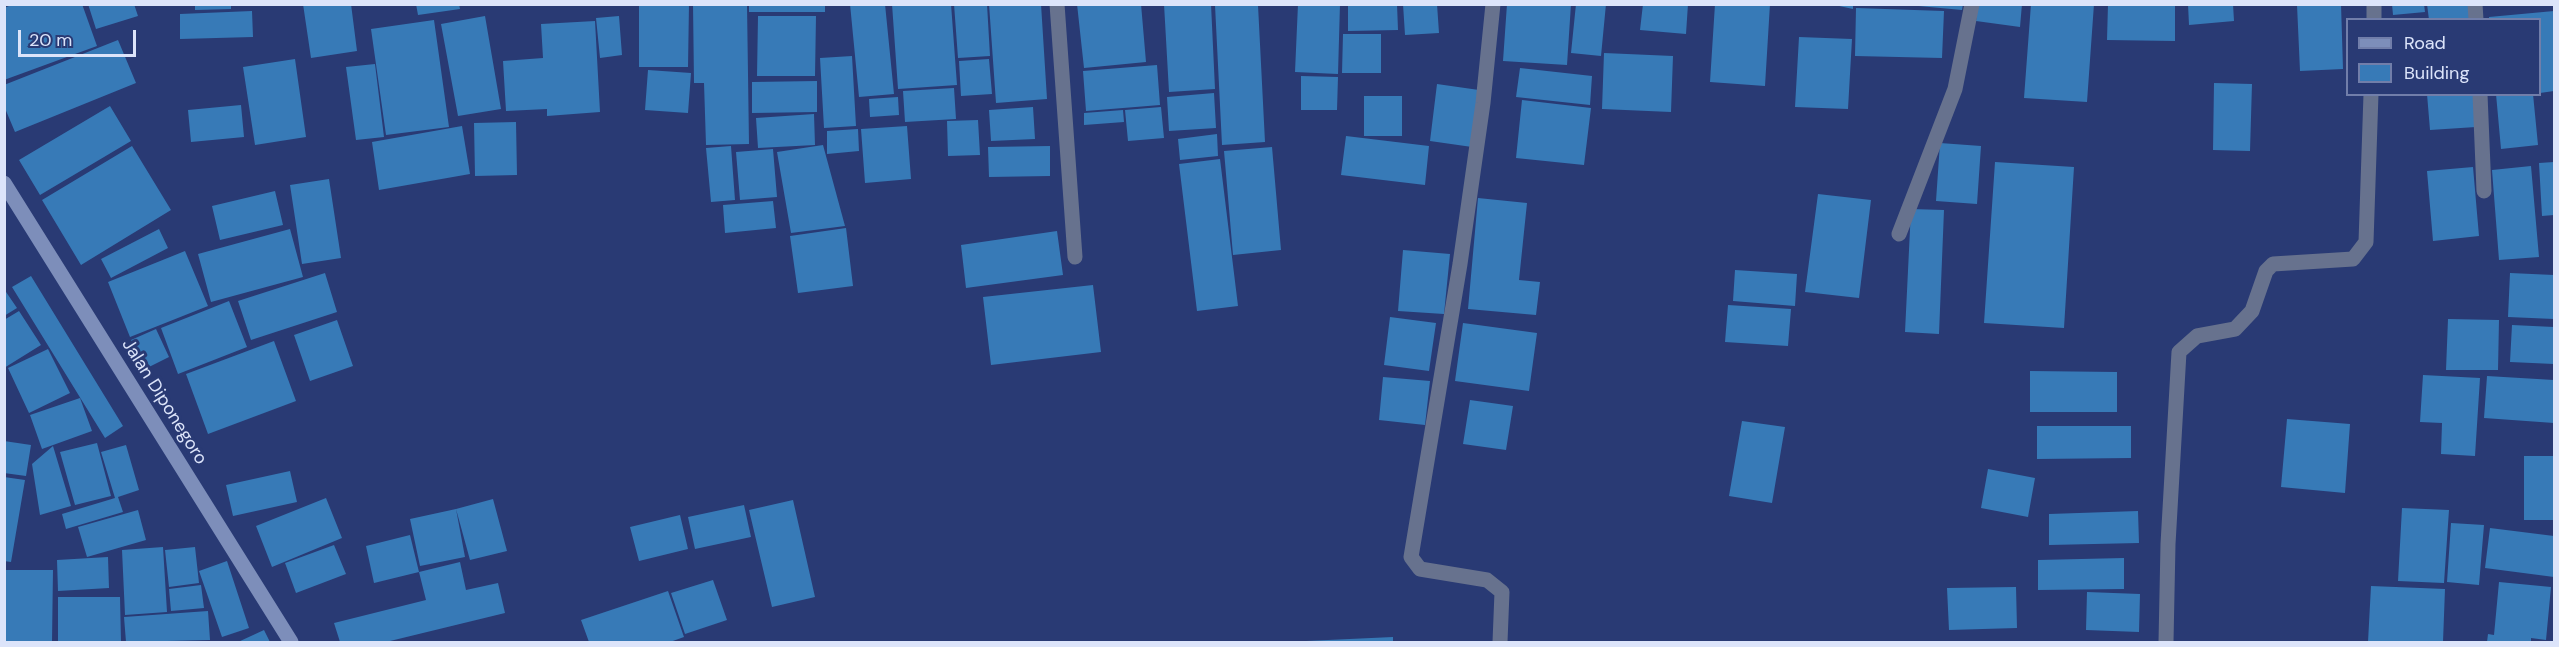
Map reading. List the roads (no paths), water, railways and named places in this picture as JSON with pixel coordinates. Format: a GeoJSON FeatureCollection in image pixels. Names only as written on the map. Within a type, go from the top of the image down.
{"type":"FeatureCollection","features":[{"type":"Feature","properties":{"kind":"main road","name":"Jalan Diponegoro"},"geometry":{"type":"LineString","coordinates":[[4,183],[291,642]]}},
{"type":"Feature","properties":{"kind":"street"},"geometry":{"type":"LineString","coordinates":[[1057,4],[1075,257]]}},
{"type":"Feature","properties":{"kind":"street"},"geometry":{"type":"LineString","coordinates":[[1492,4],[1483,103],[1461,264],[1410,557],[1420,569],[1487,580],[1502,592],[1500,642]]}},
{"type":"Feature","properties":{"kind":"street"},"geometry":{"type":"LineString","coordinates":[[1899,234],[1955,89],[1972,4]]}},
{"type":"Feature","properties":{"kind":"street"},"geometry":{"type":"LineString","coordinates":[[2166,642],[2168,544],[2179,352],[2197,336],[2235,329],[2252,310],[2266,271],[2273,264],[2353,259],[2366,242],[2371,96]]}},
{"type":"Feature","properties":{"kind":"street"},"geometry":{"type":"LineString","coordinates":[[2480,96],[2484,191]]}}]}
